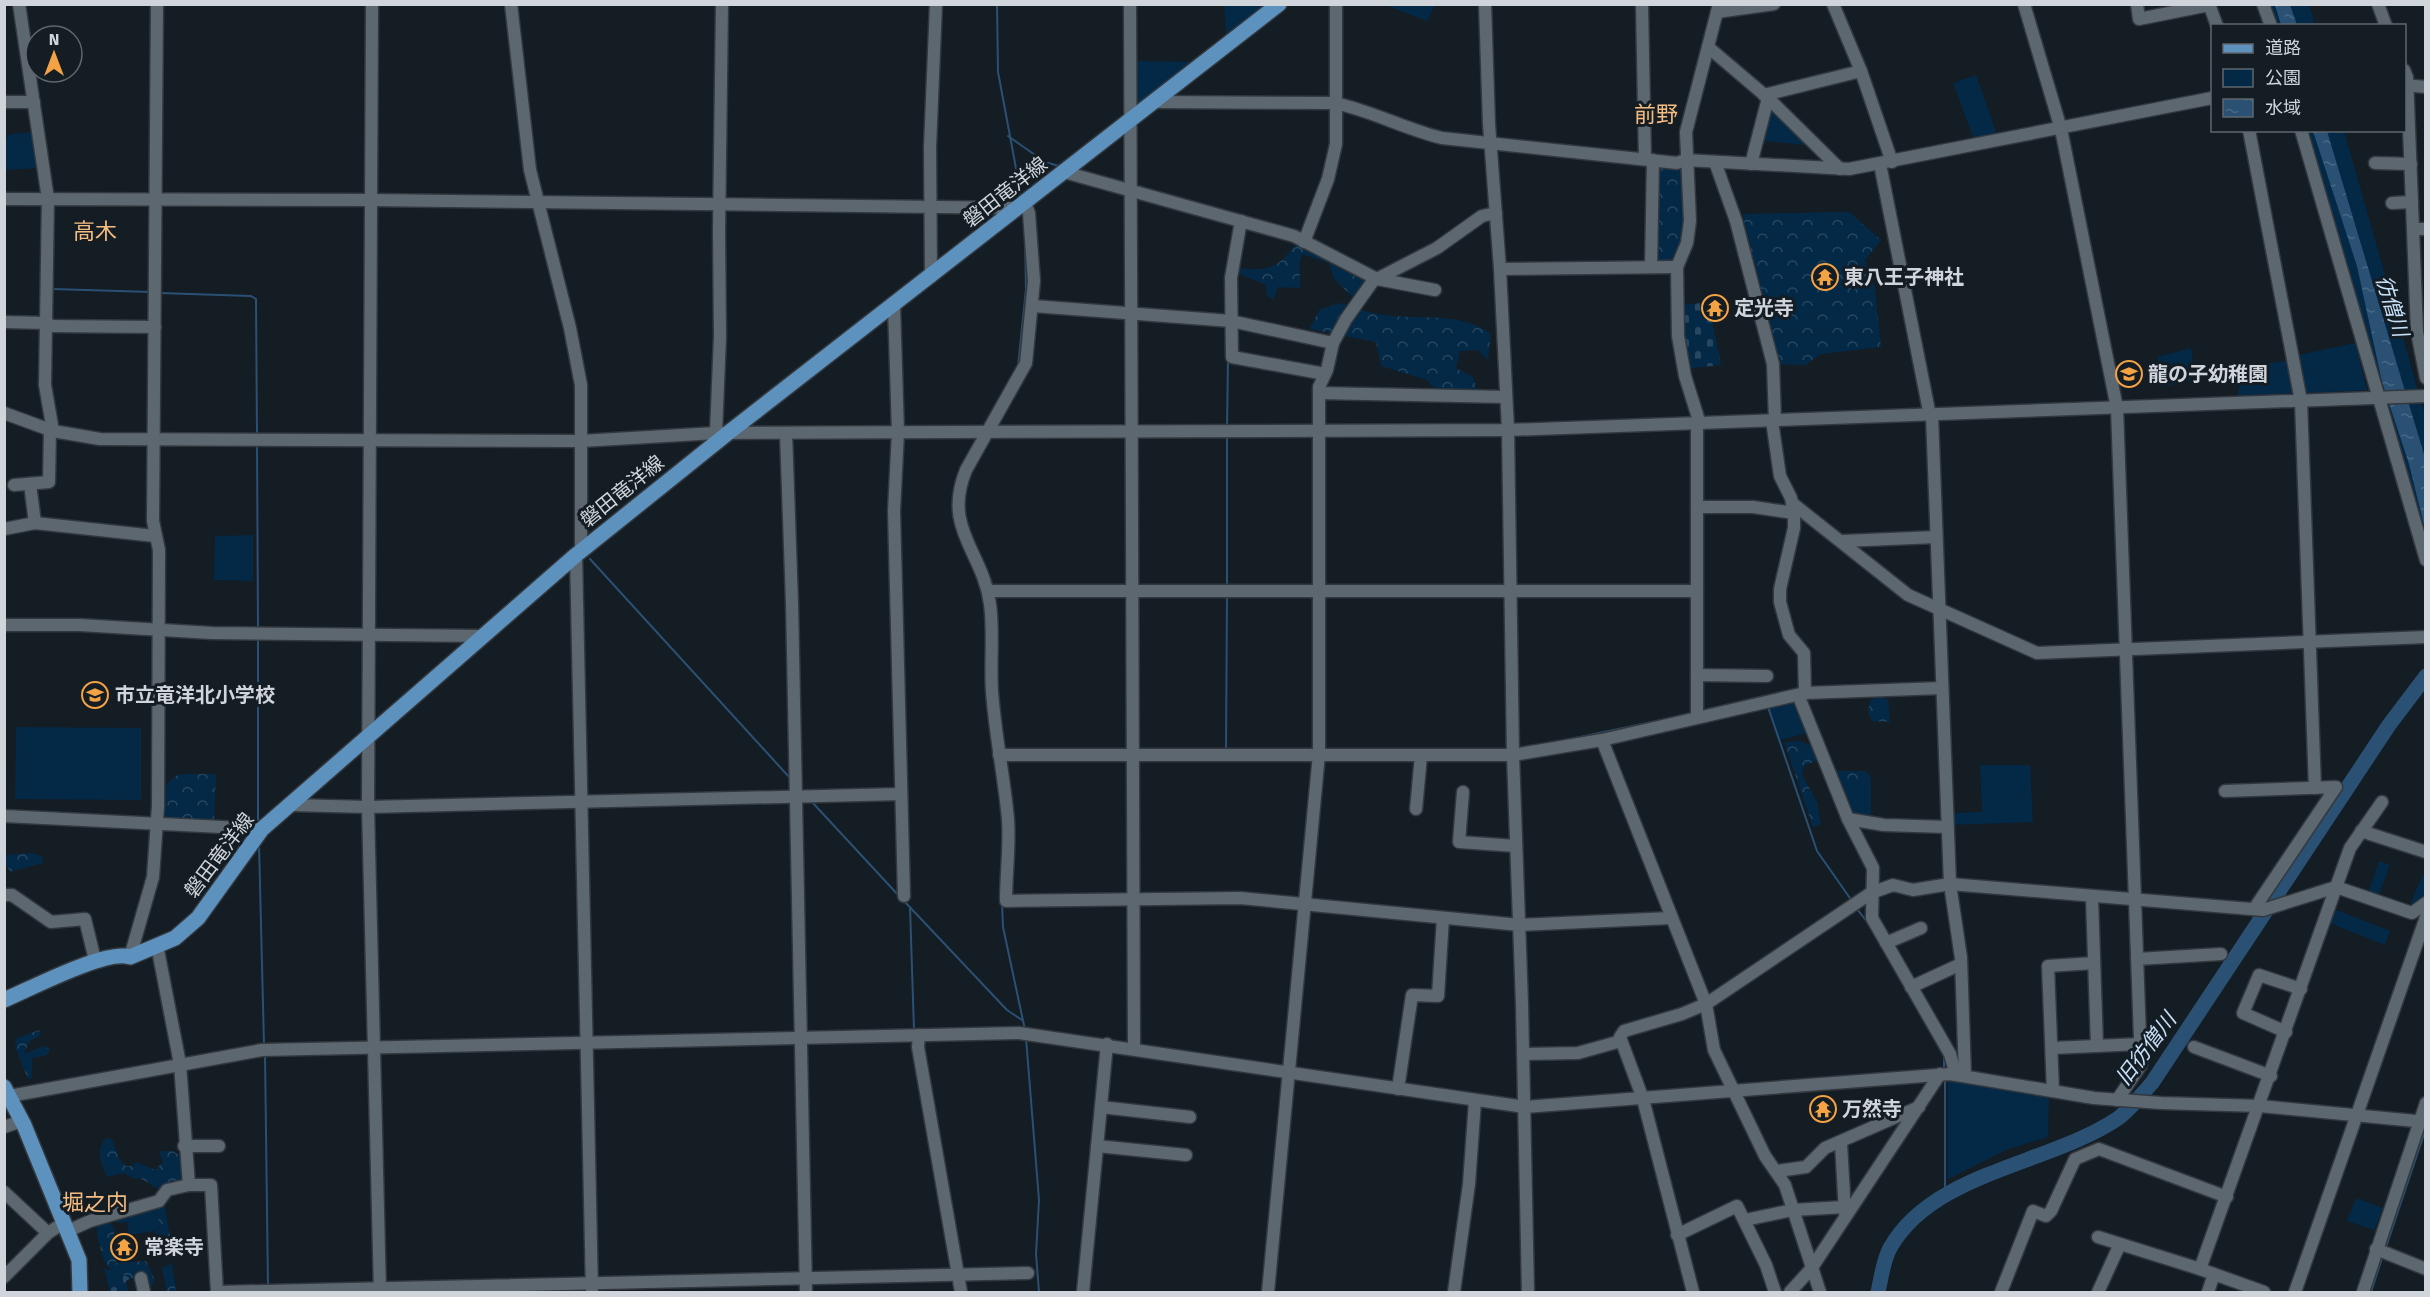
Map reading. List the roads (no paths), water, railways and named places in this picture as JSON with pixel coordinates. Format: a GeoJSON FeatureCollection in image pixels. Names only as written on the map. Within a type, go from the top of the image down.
{"type":"FeatureCollection","features":[{"type":"Feature","properties":{"kind":"main road","name":"磐田竜洋線"},"geometry":{"type":"LineString","coordinates":[[4,1000],[95,960],[125,955],[130,957],[175,938],[198,918],[262,829],[578,553],[722,433],[931,277],[1279,4]]}},
{"type":"Feature","properties":{"kind":"main road"},"geometry":{"type":"LineString","coordinates":[[6,1093],[22,1120],[79,1260],[80,1293]]}},
{"type":"Feature","properties":{"kind":"street"},"geometry":{"type":"LineString","coordinates":[[14,486],[49,482],[52,430],[45,385],[48,325],[48,199],[19,4]]}},
{"type":"Feature","properties":{"kind":"street"},"geometry":{"type":"LineString","coordinates":[[130,957],[153,877],[156,823],[159,550],[155,536],[154,438],[158,4]]}},
{"type":"Feature","properties":{"kind":"street"},"geometry":{"type":"LineString","coordinates":[[372,4],[368,807],[380,1291]]}},
{"type":"Feature","properties":{"kind":"street"},"geometry":{"type":"LineString","coordinates":[[512,4],[521,107],[536,202],[577,359],[582,406],[578,553],[592,1288]]}},
{"type":"Feature","properties":{"kind":"street"},"geometry":{"type":"LineString","coordinates":[[722,4],[719,204],[722,433]]}},
{"type":"Feature","properties":{"kind":"street"},"geometry":{"type":"LineString","coordinates":[[931,277],[930,147],[936,4]]}},
{"type":"Feature","properties":{"kind":"street"},"geometry":{"type":"LineString","coordinates":[[1130,4],[1134,1048]]}},
{"type":"Feature","properties":{"kind":"street"},"geometry":{"type":"LineString","coordinates":[[1304,242],[1328,179],[1336,144],[1336,4]]}},
{"type":"Feature","properties":{"kind":"street"},"geometry":{"type":"LineString","coordinates":[[1485,4],[1490,143],[1500,269],[1508,430],[1513,750],[1520,925],[1528,1293]]}},
{"type":"Feature","properties":{"kind":"street"},"geometry":{"type":"LineString","coordinates":[[1642,4],[1651,267]]}},
{"type":"Feature","properties":{"kind":"street"},"geometry":{"type":"LineString","coordinates":[[1697,714],[1699,424],[1685,376],[1678,336],[1677,267],[1687,243],[1690,221],[1685,160],[1689,114],[1718,8],[1774,4]]}},
{"type":"Feature","properties":{"kind":"street"},"geometry":{"type":"LineString","coordinates":[[1790,1293],[1811,1269],[1845,1212],[1919,1107],[1951,1075],[1961,964],[1950,884],[1931,416],[1886,163],[1861,71],[1833,4]]}},
{"type":"Feature","properties":{"kind":"street"},"geometry":{"type":"LineString","coordinates":[[2024,4],[2061,129],[2116,408],[2141,1065],[2116,1100]]}},
{"type":"Feature","properties":{"kind":"street"},"geometry":{"type":"LineString","coordinates":[[2137,4],[2139,18],[2209,5],[2216,24]]}},
{"type":"Feature","properties":{"kind":"street"},"geometry":{"type":"LineString","coordinates":[[2263,4],[2270,24]]}},
{"type":"Feature","properties":{"kind":"street"},"geometry":{"type":"LineString","coordinates":[[2378,4],[2385,24]]}},
{"type":"Feature","properties":{"kind":"street"},"geometry":{"type":"LineString","coordinates":[[1708,47],[1766,97],[1840,169]]}},
{"type":"Feature","properties":{"kind":"street"},"geometry":{"type":"LineString","coordinates":[[1766,97],[1861,71]]}},
{"type":"Feature","properties":{"kind":"street"},"geometry":{"type":"LineString","coordinates":[[2426,87],[2406,85],[2412,202],[2420,229],[2422,340],[2426,378]]}},
{"type":"Feature","properties":{"kind":"street"},"geometry":{"type":"LineString","coordinates":[[1751,164],[1766,97]]}},
{"type":"Feature","properties":{"kind":"street"},"geometry":{"type":"LineString","coordinates":[[1155,102],[1335,103],[1352,107],[1411,131],[1442,138],[1677,163],[1685,160],[1840,169],[1886,163],[2211,98]]}},
{"type":"Feature","properties":{"kind":"street"},"geometry":{"type":"LineString","coordinates":[[4,102],[34,102]]}},
{"type":"Feature","properties":{"kind":"street"},"geometry":{"type":"LineString","coordinates":[[2249,132],[2301,401],[2314,788]]}},
{"type":"Feature","properties":{"kind":"street"},"geometry":{"type":"LineString","coordinates":[[2302,132],[2381,398],[2426,560]]}},
{"type":"Feature","properties":{"kind":"street"},"geometry":{"type":"LineString","coordinates":[[1715,162],[1736,221],[1773,364],[1773,421],[1780,476],[1793,508],[1794,528],[1780,590],[1780,602],[1789,635],[1804,653],[1802,695],[1848,819],[1873,868],[1872,918],[1950,1054],[1951,1075]]}},
{"type":"Feature","properties":{"kind":"street"},"geometry":{"type":"LineString","coordinates":[[2376,163],[2411,164]]}},
{"type":"Feature","properties":{"kind":"street"},"geometry":{"type":"LineString","coordinates":[[1064,172],[1294,236],[1377,279],[1435,290]]}},
{"type":"Feature","properties":{"kind":"street"},"geometry":{"type":"LineString","coordinates":[[4,199],[371,200],[932,208],[1022,206],[1029,213],[1034,253],[1033,306],[1026,363],[966,470],[958,489],[957,505],[959,521],[988,591],[992,691],[1008,821],[1006,901],[1240,898],[1520,925],[1671,918]]}},
{"type":"Feature","properties":{"kind":"street"},"geometry":{"type":"LineString","coordinates":[[2391,203],[2412,202]]}},
{"type":"Feature","properties":{"kind":"street"},"geometry":{"type":"LineString","coordinates":[[1268,1293],[1319,754],[1319,393],[1333,343],[1352,310],[1373,281],[1437,248],[1482,216],[1496,213]]}},
{"type":"Feature","properties":{"kind":"street"},"geometry":{"type":"LineString","coordinates":[[1241,221],[1231,278],[1232,357],[1325,374]]}},
{"type":"Feature","properties":{"kind":"street"},"geometry":{"type":"LineString","coordinates":[[1500,269],[1677,267]]}},
{"type":"Feature","properties":{"kind":"street"},"geometry":{"type":"LineString","coordinates":[[894,305],[898,432],[894,511],[904,896]]}},
{"type":"Feature","properties":{"kind":"street"},"geometry":{"type":"LineString","coordinates":[[1033,306],[1231,321],[1333,343]]}},
{"type":"Feature","properties":{"kind":"street"},"geometry":{"type":"LineString","coordinates":[[4,322],[155,327]]}},
{"type":"Feature","properties":{"kind":"street"},"geometry":{"type":"LineString","coordinates":[[1319,393],[1506,396]]}},
{"type":"Feature","properties":{"kind":"street"},"geometry":{"type":"LineString","coordinates":[[4,413],[52,430],[100,439],[581,441],[722,433],[1508,430],[2424,396]]}},
{"type":"Feature","properties":{"kind":"street"},"geometry":{"type":"LineString","coordinates":[[786,433],[806,1293]]}},
{"type":"Feature","properties":{"kind":"street"},"geometry":{"type":"LineString","coordinates":[[30,484],[35,523]]}},
{"type":"Feature","properties":{"kind":"street"},"geometry":{"type":"LineString","coordinates":[[1697,507],[1793,508],[1843,541],[1908,595],[1939,611],[2037,652],[2426,637]]}},
{"type":"Feature","properties":{"kind":"street"},"geometry":{"type":"LineString","coordinates":[[4,529],[35,523],[155,536]]}},
{"type":"Feature","properties":{"kind":"street"},"geometry":{"type":"LineString","coordinates":[[1843,541],[1936,537]]}},
{"type":"Feature","properties":{"kind":"street"},"geometry":{"type":"LineString","coordinates":[[988,591],[1697,591]]}},
{"type":"Feature","properties":{"kind":"street"},"geometry":{"type":"LineString","coordinates":[[4,625],[80,625],[157,632],[483,636]]}},
{"type":"Feature","properties":{"kind":"street"},"geometry":{"type":"LineString","coordinates":[[1697,675],[1767,676]]}},
{"type":"Feature","properties":{"kind":"street"},"geometry":{"type":"LineString","coordinates":[[999,755],[1421,756],[1513,750],[1602,740],[1697,714],[1768,703],[1802,695],[1942,688]]}},
{"type":"Feature","properties":{"kind":"street"},"geometry":{"type":"LineString","coordinates":[[1602,740],[1706,1004],[1714,1050],[1765,1156],[1785,1185],[1820,1293]]}},
{"type":"Feature","properties":{"kind":"street"},"geometry":{"type":"LineString","coordinates":[[1416,809],[1421,756]]}},
{"type":"Feature","properties":{"kind":"street"},"geometry":{"type":"LineString","coordinates":[[2225,791],[2336,787],[2254,909]]}},
{"type":"Feature","properties":{"kind":"street"},"geometry":{"type":"LineString","coordinates":[[1463,792],[1459,842],[1516,846]]}},
{"type":"Feature","properties":{"kind":"street"},"geometry":{"type":"LineString","coordinates":[[291,805],[368,807],[901,794]]}},
{"type":"Feature","properties":{"kind":"street"},"geometry":{"type":"LineString","coordinates":[[2200,1269],[2271,1076],[2350,848],[2382,802]]}},
{"type":"Feature","properties":{"kind":"street"},"geometry":{"type":"LineString","coordinates":[[4,816],[262,829]]}},
{"type":"Feature","properties":{"kind":"street"},"geometry":{"type":"LineString","coordinates":[[1848,819],[1884,825],[1947,826]]}},
{"type":"Feature","properties":{"kind":"street"},"geometry":{"type":"LineString","coordinates":[[2361,831],[2426,852]]}},
{"type":"Feature","properties":{"kind":"street"},"geometry":{"type":"LineString","coordinates":[[1693,1293],[1642,1099],[1620,1037],[1624,1031],[1682,1014],[1706,1004],[1871,893],[1893,885],[1913,890],[1950,884],[2092,898],[2263,910],[2336,887],[2412,914],[2426,903]]}},
{"type":"Feature","properties":{"kind":"street"},"geometry":{"type":"LineString","coordinates":[[4,895],[12,895],[51,922],[85,919],[95,960]]}},
{"type":"Feature","properties":{"kind":"street"},"geometry":{"type":"LineString","coordinates":[[2092,898],[2097,1046]]}},
{"type":"Feature","properties":{"kind":"street"},"geometry":{"type":"LineString","coordinates":[[2295,1293],[2422,941],[2426,917]]}},
{"type":"Feature","properties":{"kind":"street"},"geometry":{"type":"LineString","coordinates":[[1398,1089],[1412,995],[1438,996],[1443,918]]}},
{"type":"Feature","properties":{"kind":"street"},"geometry":{"type":"LineString","coordinates":[[1886,944],[1921,928]]}},
{"type":"Feature","properties":{"kind":"street"},"geometry":{"type":"LineString","coordinates":[[157,945],[180,1064],[184,1146],[189,1185]]}},
{"type":"Feature","properties":{"kind":"street"},"geometry":{"type":"LineString","coordinates":[[2137,959],[2221,954]]}},
{"type":"Feature","properties":{"kind":"street"},"geometry":{"type":"LineString","coordinates":[[2053,1091],[2048,966],[2094,963]]}},
{"type":"Feature","properties":{"kind":"street"},"geometry":{"type":"LineString","coordinates":[[1911,987],[1961,964]]}},
{"type":"Feature","properties":{"kind":"street"},"geometry":{"type":"LineString","coordinates":[[2286,1032],[2243,1013],[2259,975],[2301,989]]}},
{"type":"Feature","properties":{"kind":"street"},"geometry":{"type":"LineString","coordinates":[[6,1093],[262,1050],[1025,1033],[1134,1048],[1289,1074],[1525,1107],[1951,1075],[2116,1100],[2260,1106],[2422,1122]]}},
{"type":"Feature","properties":{"kind":"street"},"geometry":{"type":"LineString","coordinates":[[919,1035],[918,1047],[954,1275],[953,1293]]}},
{"type":"Feature","properties":{"kind":"street"},"geometry":{"type":"LineString","coordinates":[[1523,1054],[1578,1053],[1621,1041]]}},
{"type":"Feature","properties":{"kind":"street"},"geometry":{"type":"LineString","coordinates":[[1083,1293],[1107,1044]]}},
{"type":"Feature","properties":{"kind":"street"},"geometry":{"type":"LineString","coordinates":[[2052,1048],[2140,1044]]}},
{"type":"Feature","properties":{"kind":"street"},"geometry":{"type":"LineString","coordinates":[[2194,1047],[2271,1076]]}},
{"type":"Feature","properties":{"kind":"street"},"geometry":{"type":"LineString","coordinates":[[1454,1293],[1469,1184],[1475,1101]]}},
{"type":"Feature","properties":{"kind":"street"},"geometry":{"type":"LineString","coordinates":[[2362,1293],[2422,1122],[2426,1103]]}},
{"type":"Feature","properties":{"kind":"street"},"geometry":{"type":"LineString","coordinates":[[1101,1107],[1190,1117]]}},
{"type":"Feature","properties":{"kind":"street"},"geometry":{"type":"LineString","coordinates":[[1777,1171],[1806,1167],[1820,1152],[1919,1107]]}},
{"type":"Feature","properties":{"kind":"street"},"geometry":{"type":"LineString","coordinates":[[4,1127],[22,1120]]}},
{"type":"Feature","properties":{"kind":"street"},"geometry":{"type":"LineString","coordinates":[[1841,1143],[1845,1212]]}},
{"type":"Feature","properties":{"kind":"street"},"geometry":{"type":"LineString","coordinates":[[184,1146],[219,1146]]}},
{"type":"Feature","properties":{"kind":"street"},"geometry":{"type":"LineString","coordinates":[[1097,1146],[1186,1155]]}},
{"type":"Feature","properties":{"kind":"street"},"geometry":{"type":"LineString","coordinates":[[2001,1293],[2033,1211],[2046,1216],[2051,1211],[2075,1159],[2099,1149],[2227,1197]]}},
{"type":"Feature","properties":{"kind":"street"},"geometry":{"type":"LineString","coordinates":[[4,1277],[48,1233],[159,1201],[166,1190],[189,1185],[211,1185],[217,1292],[592,1288],[1028,1273]]}},
{"type":"Feature","properties":{"kind":"street"},"geometry":{"type":"LineString","coordinates":[[4,1192],[48,1233]]}},
{"type":"Feature","properties":{"kind":"street"},"geometry":{"type":"LineString","coordinates":[[1677,1235],[1737,1206],[1766,1265],[1775,1293]]}},
{"type":"Feature","properties":{"kind":"street"},"geometry":{"type":"LineString","coordinates":[[1745,1220],[1793,1210],[1845,1212]]}},
{"type":"Feature","properties":{"kind":"street"},"geometry":{"type":"LineString","coordinates":[[2097,1237],[2200,1269],[2264,1293]]}},
{"type":"Feature","properties":{"kind":"street"},"geometry":{"type":"LineString","coordinates":[[2098,1293],[2120,1244]]}},
{"type":"Feature","properties":{"kind":"street"},"geometry":{"type":"LineString","coordinates":[[2376,1249],[2426,1269]]}},
{"type":"Feature","properties":{"kind":"street"},"geometry":{"type":"LineString","coordinates":[[2208,1293],[2214,1274]]}},
{"type":"Feature","properties":{"kind":"street"},"geometry":{"type":"LineString","coordinates":[[954,1275],[961,1293]]}},
{"type":"Feature","properties":{"kind":"street"},"geometry":{"type":"LineString","coordinates":[[141,1278],[144,1293]]}},
{"type":"Feature","properties":{"kind":"water"},"geometry":{"type":"Polygon","coordinates":[[[2275,5],[2290,5],[2297,24],[2281,24],[2275,5]]]}},
{"type":"Feature","properties":{"kind":"water"},"geometry":{"type":"Polygon","coordinates":[[[2313,132],[2327,132],[2426,461],[2425,529],[2409,464],[2382,382],[2357,266],[2313,132]]]}},
{"type":"Feature","properties":{"kind":"waterway"},"geometry":{"type":"LineString","coordinates":[[997,4],[998,72],[1021,195]]}},
{"type":"Feature","properties":{"kind":"waterway"},"geometry":{"type":"LineString","coordinates":[[1008,136],[1045,162],[1059,166]]}},
{"type":"Feature","properties":{"kind":"waterway"},"geometry":{"type":"LineString","coordinates":[[1018,366],[1026,289],[1025,237]]}},
{"type":"Feature","properties":{"kind":"waterway"},"geometry":{"type":"LineString","coordinates":[[53,257],[53,289],[151,292]]}},
{"type":"Feature","properties":{"kind":"waterway"},"geometry":{"type":"LineString","coordinates":[[159,293],[251,296],[256,299],[257,436]]}},
{"type":"Feature","properties":{"kind":"waterway"},"geometry":{"type":"LineString","coordinates":[[1227,428],[1228,358]]}},
{"type":"Feature","properties":{"kind":"waterway"},"geometry":{"type":"LineString","coordinates":[[1227,436],[1227,587]]}},
{"type":"Feature","properties":{"kind":"waterway"},"geometry":{"type":"LineString","coordinates":[[257,445],[258,628]]}},
{"type":"Feature","properties":{"kind":"waterway"},"geometry":{"type":"LineString","coordinates":[[590,559],[790,778]]}},
{"type":"Feature","properties":{"kind":"waterway"},"geometry":{"type":"LineString","coordinates":[[1227,595],[1226,749],[1229,749]]}},
{"type":"Feature","properties":{"kind":"waterway"},"geometry":{"type":"LineString","coordinates":[[258,637],[258,823]]}},
{"type":"Feature","properties":{"kind":"waterway","name":"旧彷僧川"},"geometry":{"type":"LineString","coordinates":[[1878,1292],[1890,1248],[1909,1223],[1934,1202],[1994,1172],[2089,1135],[2117,1119],[2152,1083],[2389,725],[2426,676]]}},
{"type":"Feature","properties":{"kind":"waterway"},"geometry":{"type":"LineString","coordinates":[[1768,707],[1817,851],[1852,901]]}},
{"type":"Feature","properties":{"kind":"waterway"},"geometry":{"type":"LineString","coordinates":[[1561,741],[1681,716]]}},
{"type":"Feature","properties":{"kind":"waterway"},"geometry":{"type":"LineString","coordinates":[[812,802],[900,897]]}},
{"type":"Feature","properties":{"kind":"waterway"},"geometry":{"type":"LineString","coordinates":[[259,844],[264,1045]]}},
{"type":"Feature","properties":{"kind":"waterway"},"geometry":{"type":"LineString","coordinates":[[904,901],[1007,1010],[1022,1020]]}},
{"type":"Feature","properties":{"kind":"waterway"},"geometry":{"type":"LineString","coordinates":[[1002,903],[1003,927],[1025,1030]]}},
{"type":"Feature","properties":{"kind":"waterway"},"geometry":{"type":"LineString","coordinates":[[910,907],[914,1030]]}},
{"type":"Feature","properties":{"kind":"waterway"},"geometry":{"type":"LineString","coordinates":[[1857,909],[1868,923]]}},
{"type":"Feature","properties":{"kind":"waterway"},"geometry":{"type":"LineString","coordinates":[[1026,1038],[1039,1200],[1036,1254],[1039,1292]]}},
{"type":"Feature","properties":{"kind":"waterway"},"geometry":{"type":"LineString","coordinates":[[1939,1048],[1944,1055],[1944,1071]]}},
{"type":"Feature","properties":{"kind":"waterway"},"geometry":{"type":"LineString","coordinates":[[265,1054],[268,1288]]}},
{"type":"Feature","properties":{"kind":"waterway"},"geometry":{"type":"LineString","coordinates":[[1945,1080],[1945,1194]]}},
{"type":"Feature","properties":{"kind":"waterway"},"geometry":{"type":"LineString","coordinates":[[2386,1247],[2426,1128]]}},
{"type":"Feature","properties":{"kind":"waterway"},"geometry":{"type":"LineString","coordinates":[[2371,1292],[2383,1255]]}},
{"type":"Feature","properties":{"kind":"place","name":"東八王子神社"},"geometry":{"type":"Point","coordinates":[1825,277]}},
{"type":"Feature","properties":{"kind":"place","name":"定光寺"},"geometry":{"type":"Point","coordinates":[1715,308]}},
{"type":"Feature","properties":{"kind":"place","name":"龍の子幼稚園"},"geometry":{"type":"Point","coordinates":[2129,374]}},
{"type":"Feature","properties":{"kind":"place","name":"市立竜洋北小学校"},"geometry":{"type":"Point","coordinates":[95,695]}},
{"type":"Feature","properties":{"kind":"place","name":"万然寺"},"geometry":{"type":"Point","coordinates":[1823,1109]}},
{"type":"Feature","properties":{"kind":"place","name":"常楽寺"},"geometry":{"type":"Point","coordinates":[124,1247]}},
{"type":"Feature","properties":{"kind":"district","name":"前野"},"geometry":{"type":"Point","coordinates":[1656,114]}},
{"type":"Feature","properties":{"kind":"district","name":"高木"},"geometry":{"type":"Point","coordinates":[95,231]}},
{"type":"Feature","properties":{"kind":"district","name":"堀之内"},"geometry":{"type":"Point","coordinates":[95,1202]}},
{"type":"Feature","properties":{"kind":"water label","name":"彷僧川"},"geometry":{"type":"Point","coordinates":[2392,306]}}]}
